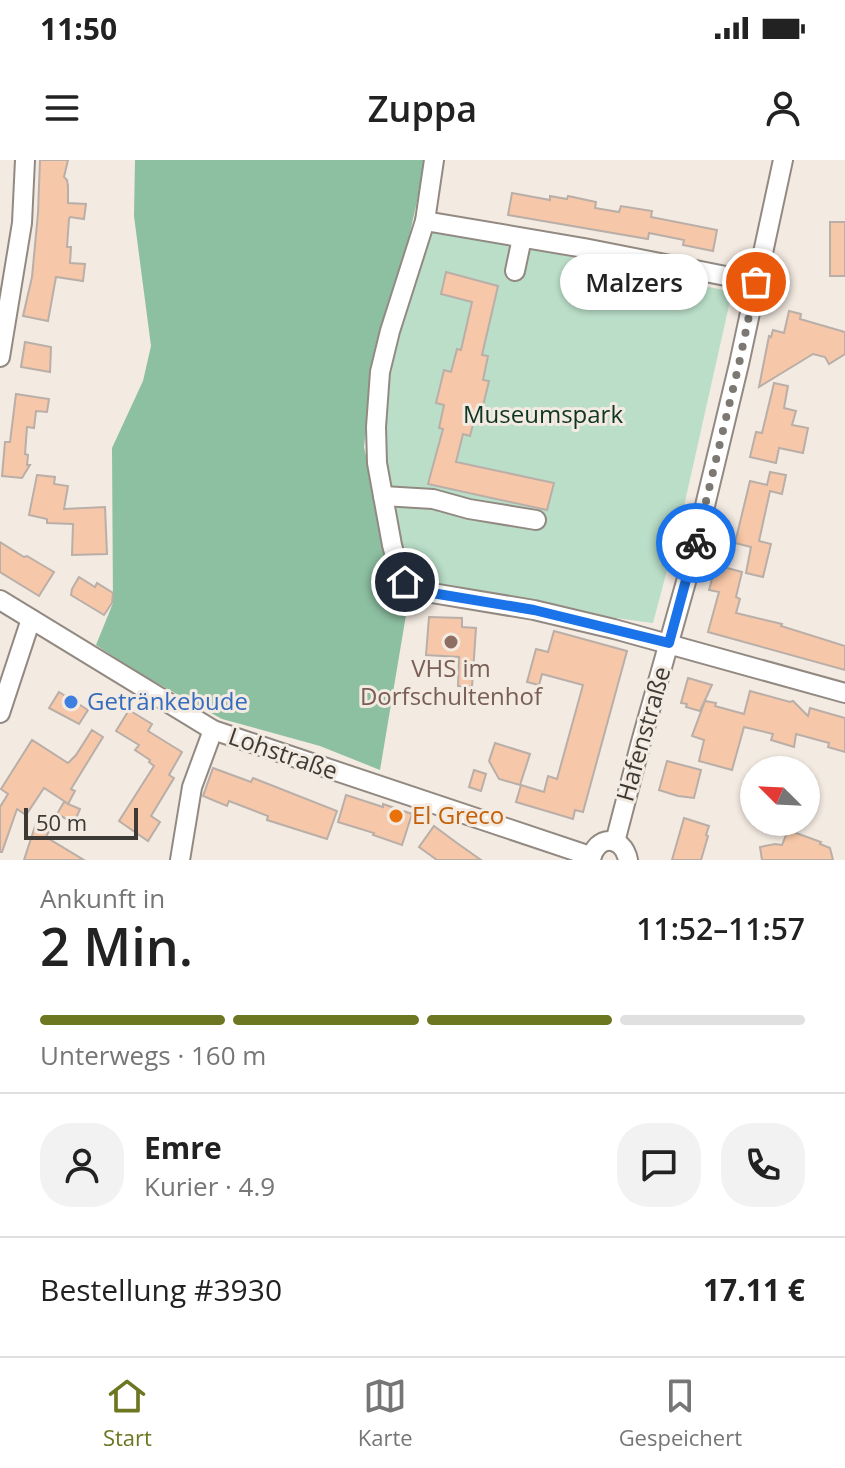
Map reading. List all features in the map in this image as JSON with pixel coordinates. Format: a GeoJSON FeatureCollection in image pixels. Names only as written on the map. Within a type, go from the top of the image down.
{"type":"FeatureCollection","features":[{"type":"Feature","properties":{"kind":"street"},"geometry":{"type":"LineString","coordinates":[[0,357],[22,223],[25,160]]}},
{"type":"Feature","properties":{"kind":"street"},"geometry":{"type":"LineString","coordinates":[[434,160],[425,221],[380,372],[376,427],[377,463],[392,545],[405,582],[414,590],[534,610],[669,643],[845,693]]}},
{"type":"Feature","properties":{"kind":"street","name":"Hafenstraße"},"geometry":{"type":"LineString","coordinates":[[615,842],[691,564],[783,160]]}},
{"type":"Feature","properties":{"kind":"street"},"geometry":{"type":"LineString","coordinates":[[425,221],[756,282]]}},
{"type":"Feature","properties":{"kind":"street"},"geometry":{"type":"LineString","coordinates":[[515,271],[522,238]]}},
{"type":"Feature","properties":{"kind":"street"},"geometry":{"type":"LineString","coordinates":[[383,496],[433,499],[469,509],[536,520]]}},
{"type":"Feature","properties":{"kind":"street","name":"Lohstraße"},"geometry":{"type":"LineString","coordinates":[[0,600],[213,730],[590,858],[600,843],[615,842]]}},
{"type":"Feature","properties":{"kind":"street"},"geometry":{"type":"LineString","coordinates":[[0,713],[31,619]]}},
{"type":"Feature","properties":{"kind":"street"},"geometry":{"type":"LineString","coordinates":[[180,860],[192,787],[213,730]]}},
{"type":"Feature","properties":{"kind":"street"},"geometry":{"type":"LineString","coordinates":[[615,842],[622,846],[628,860]]}},
{"type":"Feature","properties":{"kind":"green space"},"geometry":{"type":"Polygon","coordinates":[[[135,160],[426,160],[399,283],[372,377],[364,447],[394,587],[409,597],[380,770],[320,746],[222,719],[137,672],[96,645],[113,603],[112,448],[143,381],[151,346],[134,216],[135,160]]]}},
{"type":"Feature","properties":{"kind":"green space","name":"Museumspark"},"geometry":{"type":"Polygon","coordinates":[[[429,226],[732,292],[684,506],[653,623],[435,594],[410,579],[400,547],[383,445],[387,373],[429,226]]]}},
{"type":"Feature","properties":{"kind":"building"},"geometry":{"type":"Polygon","coordinates":[[[40,160],[68,160],[64,177],[68,186],[68,203],[86,204],[84,219],[69,219],[67,247],[71,247],[70,263],[85,264],[83,281],[56,277],[48,321],[23,316],[32,277],[40,160]]]}},
{"type":"Feature","properties":{"kind":"building"},"geometry":{"type":"Polygon","coordinates":[[[512,193],[550,200],[550,196],[567,199],[568,196],[596,202],[595,208],[619,212],[621,206],[652,211],[651,217],[717,230],[713,251],[683,245],[684,240],[649,233],[648,239],[508,215],[512,193]]]}},
{"type":"Feature","properties":{"kind":"building"},"geometry":{"type":"Polygon","coordinates":[[[830,222],[845,222],[845,276],[830,276],[830,222]]]}},
{"type":"Feature","properties":{"kind":"building"},"geometry":{"type":"Polygon","coordinates":[[[446,272],[498,286],[482,355],[488,356],[483,380],[489,381],[481,414],[476,413],[470,436],[463,434],[456,462],[554,483],[547,510],[428,484],[443,429],[439,428],[444,405],[436,403],[444,370],[451,372],[457,349],[461,350],[472,302],[441,294],[446,272]]]}},
{"type":"Feature","properties":{"kind":"building"},"geometry":{"type":"Polygon","coordinates":[[[789,311],[801,314],[800,319],[845,332],[845,354],[829,364],[825,357],[813,354],[759,387],[769,336],[773,330],[784,333],[789,311]]]}},
{"type":"Feature","properties":{"kind":"building"},"geometry":{"type":"Polygon","coordinates":[[[25,342],[51,347],[50,372],[21,367],[25,342]]]}},
{"type":"Feature","properties":{"kind":"building"},"geometry":{"type":"Polygon","coordinates":[[[774,383],[788,386],[784,408],[796,411],[792,425],[808,428],[803,453],[779,448],[776,463],[750,457],[756,432],[762,433],[774,383]]]}},
{"type":"Feature","properties":{"kind":"building"},"geometry":{"type":"Polygon","coordinates":[[[16,394],[49,399],[47,412],[36,411],[34,428],[27,427],[25,454],[28,455],[27,465],[30,465],[22,478],[2,476],[5,442],[10,442],[16,394]]]}},
{"type":"Feature","properties":{"kind":"building"},"geometry":{"type":"Polygon","coordinates":[[[770,472],[786,475],[782,494],[770,491],[759,541],[771,544],[763,577],[746,573],[751,547],[735,543],[750,481],[767,485],[770,472]]]}},
{"type":"Feature","properties":{"kind":"building"},"geometry":{"type":"Polygon","coordinates":[[[37,475],[55,477],[54,484],[68,486],[64,509],[105,507],[107,554],[72,555],[73,524],[47,523],[47,519],[29,515],[37,475]]]}},
{"type":"Feature","properties":{"kind":"building"},"geometry":{"type":"Polygon","coordinates":[[[0,542],[54,572],[39,596],[0,572],[0,542]]]}},
{"type":"Feature","properties":{"kind":"building"},"geometry":{"type":"Polygon","coordinates":[[[716,565],[742,572],[736,613],[782,624],[845,646],[845,670],[708,632],[719,592],[709,590],[716,565]]]}},
{"type":"Feature","properties":{"kind":"building"},"geometry":{"type":"Polygon","coordinates":[[[79,577],[113,593],[112,603],[104,615],[71,595],[79,577]]]}},
{"type":"Feature","properties":{"kind":"building","name":"VHS im Dorfschultenhof"},"geometry":{"type":"Polygon","coordinates":[[[429,617],[462,618],[462,627],[476,628],[472,687],[458,686],[459,657],[426,655],[429,617]]]}},
{"type":"Feature","properties":{"kind":"building"},"geometry":{"type":"Polygon","coordinates":[[[554,631],[627,651],[583,812],[575,810],[573,819],[516,802],[521,785],[544,792],[548,776],[557,779],[583,685],[542,674],[539,685],[527,682],[536,649],[548,652],[554,631]]]}},
{"type":"Feature","properties":{"kind":"building"},"geometry":{"type":"Polygon","coordinates":[[[688,678],[712,685],[700,711],[681,703],[688,678]]]}},
{"type":"Feature","properties":{"kind":"building"},"geometry":{"type":"Polygon","coordinates":[[[750,691],[793,701],[808,716],[810,708],[845,718],[845,752],[828,747],[829,743],[796,734],[794,747],[771,740],[773,734],[744,727],[732,770],[699,761],[704,740],[692,736],[705,701],[744,714],[750,691]]]}},
{"type":"Feature","properties":{"kind":"building"},"geometry":{"type":"Polygon","coordinates":[[[59,692],[88,710],[79,724],[49,708],[59,692]]]}},
{"type":"Feature","properties":{"kind":"building"},"geometry":{"type":"Polygon","coordinates":[[[129,710],[152,724],[148,731],[182,752],[169,775],[174,778],[151,816],[160,822],[148,841],[119,821],[154,766],[135,750],[139,745],[116,731],[129,710]]]}},
{"type":"Feature","properties":{"kind":"building"},"geometry":{"type":"Polygon","coordinates":[[[92,730],[103,737],[71,789],[75,791],[68,804],[80,809],[74,823],[57,814],[64,802],[67,803],[44,788],[26,815],[17,809],[0,852],[0,807],[8,794],[1,789],[32,740],[68,763],[92,730]]]}},
{"type":"Feature","properties":{"kind":"building"},"geometry":{"type":"Polygon","coordinates":[[[495,743],[530,754],[520,785],[499,779],[489,761],[495,743]]]}},
{"type":"Feature","properties":{"kind":"building"},"geometry":{"type":"Polygon","coordinates":[[[667,761],[701,770],[694,798],[659,790],[667,761]]]}},
{"type":"Feature","properties":{"kind":"building"},"geometry":{"type":"Polygon","coordinates":[[[213,768],[251,782],[253,778],[337,811],[327,839],[267,820],[268,816],[229,801],[227,806],[203,796],[213,768]]]}},
{"type":"Feature","properties":{"kind":"building"},"geometry":{"type":"Polygon","coordinates":[[[474,770],[486,774],[481,791],[469,787],[474,770]]]}},
{"type":"Feature","properties":{"kind":"building"},"geometry":{"type":"Polygon","coordinates":[[[346,795],[412,814],[402,845],[338,822],[346,795]]]}},
{"type":"Feature","properties":{"kind":"building"},"geometry":{"type":"Polygon","coordinates":[[[38,817],[52,825],[46,837],[84,860],[24,860],[38,817]]]}},
{"type":"Feature","properties":{"kind":"building"},"geometry":{"type":"Polygon","coordinates":[[[684,818],[709,826],[701,860],[672,860],[684,818]]]}},
{"type":"Feature","properties":{"kind":"building"},"geometry":{"type":"Polygon","coordinates":[[[434,826],[481,860],[437,860],[419,847],[434,826]]]}},
{"type":"Feature","properties":{"kind":"building"},"geometry":{"type":"Polygon","coordinates":[[[786,836],[804,836],[830,848],[833,860],[762,860],[760,847],[782,845],[786,836]]]}},
{"type":"Feature","properties":{"kind":"way so far"},"geometry":{"type":"LineString","coordinates":[[696,543],[756,282]]}},
{"type":"Feature","properties":{"kind":"place","name":"Malzers"},"geometry":{"type":"Point","coordinates":[756,282]}},
{"type":"Feature","properties":{"kind":"place","name":"VHS im Dorfschultenhof"},"geometry":{"type":"Point","coordinates":[451,642]}},
{"type":"Feature","properties":{"kind":"place","name":"Getränkebude"},"geometry":{"type":"Point","coordinates":[71,702]}},
{"type":"Feature","properties":{"kind":"place","name":"El Greco"},"geometry":{"type":"Point","coordinates":[396,816]}},
{"type":"Feature","properties":{"kind":"route"},"geometry":{"type":"LineString","coordinates":[[405,582],[414,590],[534,610],[669,643],[696,543]]}}]}
